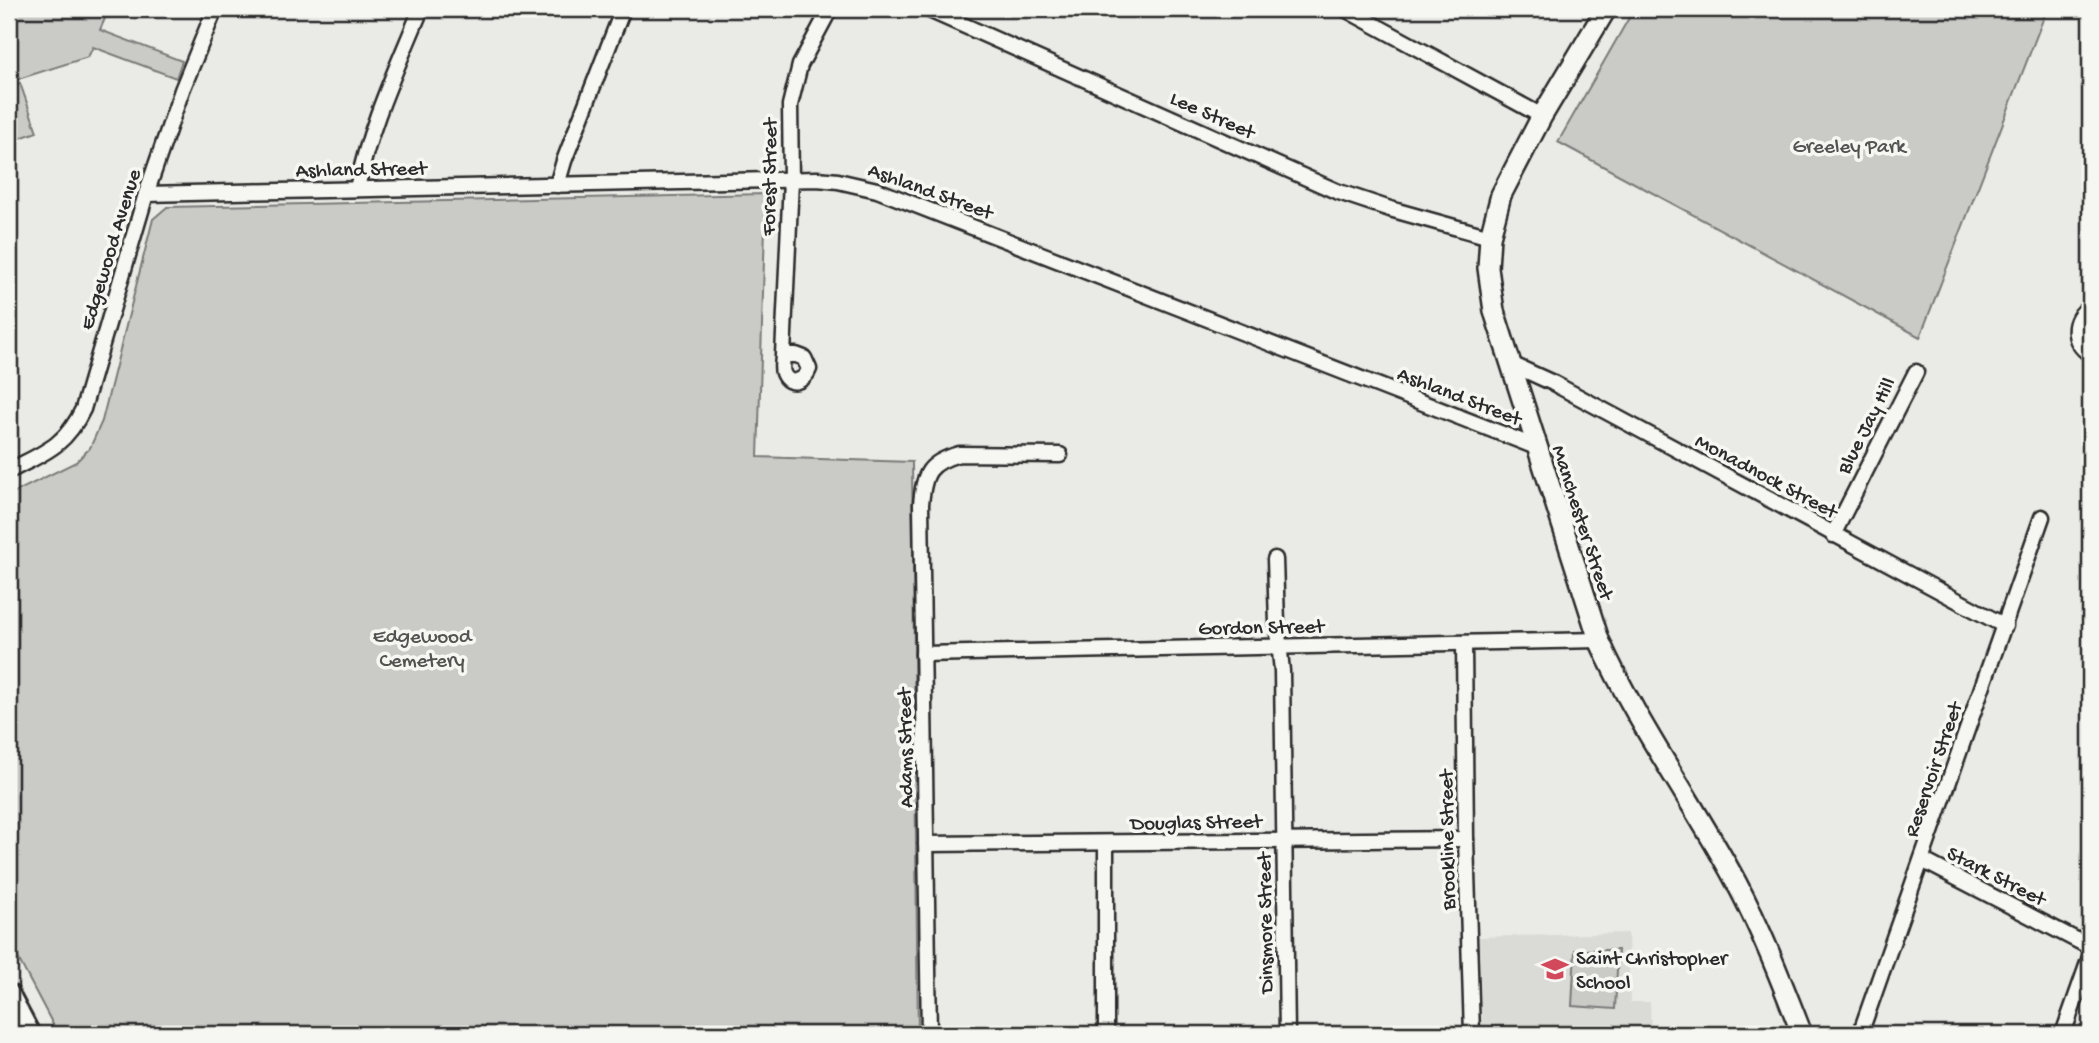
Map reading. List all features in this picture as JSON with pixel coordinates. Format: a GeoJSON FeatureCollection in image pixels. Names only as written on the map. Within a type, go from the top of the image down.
{"type":"FeatureCollection","features":[{"type":"Feature","properties":{"kind":"street","name":"Edgewood Avenue"},"geometry":{"type":"LineString","coordinates":[[9,471],[56,446],[76,424],[89,391],[146,194],[182,90],[215,9]]}},
{"type":"Feature","properties":{"kind":"street"},"geometry":{"type":"LineString","coordinates":[[357,189],[370,136],[421,9]]}},
{"type":"Feature","properties":{"kind":"street"},"geometry":{"type":"LineString","coordinates":[[557,185],[623,9]]}},
{"type":"Feature","properties":{"kind":"street","name":"Forest Street"},"geometry":{"type":"LineString","coordinates":[[783,355],[791,180],[790,105],[800,65],[830,9]]}},
{"type":"Feature","properties":{"kind":"street","name":"Lee Street"},"geometry":{"type":"LineString","coordinates":[[927,9],[1336,191],[1490,237]]}},
{"type":"Feature","properties":{"kind":"street"},"geometry":{"type":"LineString","coordinates":[[1345,9],[1542,116]]}},
{"type":"Feature","properties":{"kind":"street","name":"Manchester Street"},"geometry":{"type":"LineString","coordinates":[[1606,9],[1542,116],[1501,195],[1490,237],[1489,286],[1509,363],[1599,640],[1634,712],[1735,881],[1763,936],[1802,1034]]}},
{"type":"Feature","properties":{"kind":"street","name":"Ashland Street"},"geometry":{"type":"LineString","coordinates":[[146,194],[838,181],[877,190],[1536,447]]}},
{"type":"Feature","properties":{"kind":"street"},"geometry":{"type":"LineString","coordinates":[[2090,307],[2081,313],[2075,328],[2079,344],[2090,354]]}},
{"type":"Feature","properties":{"kind":"street","name":"Monadnock Street"},"geometry":{"type":"LineString","coordinates":[[1509,363],[1553,383],[2005,626]]}},
{"type":"Feature","properties":{"kind":"street","name":"Blue Jay Hill"},"geometry":{"type":"LineString","coordinates":[[1833,535],[1916,372]]}},
{"type":"Feature","properties":{"kind":"street","name":"Adams Street"},"geometry":{"type":"LineString","coordinates":[[929,1034],[921,504],[926,475],[933,464],[959,454],[1060,455]]}},
{"type":"Feature","properties":{"kind":"street","name":"Reservoir Street"},"geometry":{"type":"LineString","coordinates":[[1860,1034],[2042,517]]}},
{"type":"Feature","properties":{"kind":"street","name":"Dinsmore Street"},"geometry":{"type":"LineString","coordinates":[[1275,559],[1282,671],[1287,1034]]}},
{"type":"Feature","properties":{"kind":"street","name":"Gordon Street"},"geometry":{"type":"LineString","coordinates":[[923,654],[1599,640]]}},
{"type":"Feature","properties":{"kind":"street","name":"Brookline Street"},"geometry":{"type":"LineString","coordinates":[[1464,644],[1472,1034]]}},
{"type":"Feature","properties":{"kind":"street","name":"Douglas Street"},"geometry":{"type":"LineString","coordinates":[[926,844],[1466,839]]}},
{"type":"Feature","properties":{"kind":"street"},"geometry":{"type":"LineString","coordinates":[[1106,843],[1106,1034]]}},
{"type":"Feature","properties":{"kind":"street","name":"Stark Street"},"geometry":{"type":"LineString","coordinates":[[1922,860],[2090,947]]}},
{"type":"Feature","properties":{"kind":"street"},"geometry":{"type":"LineString","coordinates":[[2063,1034],[2090,957]]}},
{"type":"Feature","properties":{"kind":"street"},"geometry":{"type":"LineString","coordinates":[[9,994],[20,1026]]}},
{"type":"Feature","properties":{"kind":"shaded area","name":"Saint Christopher School"},"geometry":{"type":"Polygon","coordinates":[[[1628,933],[1630,1002],[1650,1002],[1651,1034],[1482,1034],[1479,937],[1628,933]]]}},
{"type":"Feature","properties":{"kind":"green space"},"geometry":{"type":"Polygon","coordinates":[[[9,9],[109,9],[100,30],[182,61],[176,78],[93,47],[88,57],[9,82],[9,9]]]}},
{"type":"Feature","properties":{"kind":"green space","name":"Greeley Park"},"geometry":{"type":"Polygon","coordinates":[[[1634,9],[2047,9],[1920,337],[1558,142],[1634,9]]]}},
{"type":"Feature","properties":{"kind":"green space"},"geometry":{"type":"Polygon","coordinates":[[[20,83],[37,132],[9,142],[9,86],[20,83]]]}},
{"type":"Feature","properties":{"kind":"green space","name":"Edgewood Cemetery"},"geometry":{"type":"Polygon","coordinates":[[[766,194],[758,457],[912,462],[918,1034],[58,1034],[9,941],[9,495],[76,462],[90,448],[102,421],[153,219],[167,207],[766,194]]]}},
{"type":"Feature","properties":{"kind":"green space"},"geometry":{"type":"Polygon","coordinates":[[[1575,950],[1618,950],[1615,1009],[1572,1006],[1575,950]]]}},
{"type":"Feature","properties":{"kind":"place","name":"Saint Christopher School"},"geometry":{"type":"Point","coordinates":[1555,969]}}]}
